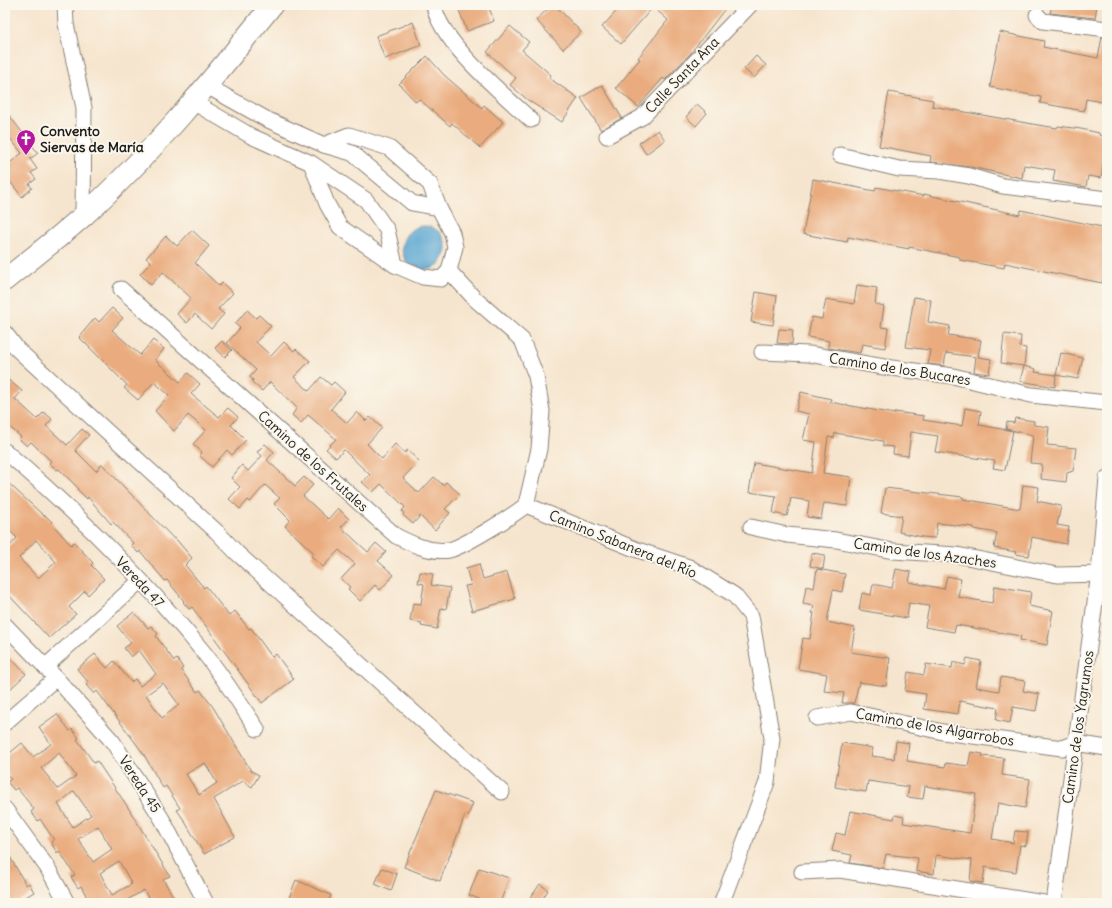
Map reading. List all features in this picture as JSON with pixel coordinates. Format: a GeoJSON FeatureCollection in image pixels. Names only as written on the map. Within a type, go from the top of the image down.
{"type":"FeatureCollection","features":[{"type":"Feature","properties":{"kind":"street"},"geometry":{"type":"LineString","coordinates":[[65,5],[66,24],[84,108],[83,216]]}},
{"type":"Feature","properties":{"kind":"street"},"geometry":{"type":"LineString","coordinates":[[5,280],[83,216],[152,147],[207,86],[272,5]]}},
{"type":"Feature","properties":{"kind":"street"},"geometry":{"type":"LineString","coordinates":[[434,5],[436,16],[472,65],[531,120]]}},
{"type":"Feature","properties":{"kind":"street","name":"Calle Santa Ana"},"geometry":{"type":"LineString","coordinates":[[607,136],[642,117],[750,5]]}},
{"type":"Feature","properties":{"kind":"street"},"geometry":{"type":"LineString","coordinates":[[1037,15],[1043,21],[1107,29]]}},
{"type":"Feature","properties":{"kind":"street"},"geometry":{"type":"LineString","coordinates":[[207,86],[266,119],[324,145],[352,153],[412,203],[439,208]]}},
{"type":"Feature","properties":{"kind":"street"},"geometry":{"type":"LineString","coordinates":[[193,102],[251,136],[311,163],[366,200],[388,230],[395,265]]}},
{"type":"Feature","properties":{"kind":"street"},"geometry":{"type":"LineString","coordinates":[[311,163],[327,204],[340,227],[395,265],[423,277],[441,278],[449,272],[455,247],[452,234],[439,208],[430,184],[390,148],[349,135],[324,145]]}},
{"type":"Feature","properties":{"kind":"street"},"geometry":{"type":"LineString","coordinates":[[840,155],[899,169],[940,171],[969,176],[1002,186],[1107,199]]}},
{"type":"Feature","properties":{"kind":"street"},"geometry":{"type":"LineString","coordinates":[[449,272],[475,299],[522,340],[536,376],[542,411],[539,449],[526,505]]}},
{"type":"Feature","properties":{"kind":"street","name":"Camino de los Frutales"},"geometry":{"type":"LineString","coordinates":[[121,289],[396,536],[421,548],[449,550],[465,543],[526,505]]}},
{"type":"Feature","properties":{"kind":"street"},"geometry":{"type":"LineString","coordinates":[[5,333],[18,350],[217,532],[237,553],[502,792]]}},
{"type":"Feature","properties":{"kind":"street","name":"Camino de los Bucares"},"geometry":{"type":"LineString","coordinates":[[762,352],[809,354],[884,367],[953,376],[1031,395],[1107,403]]}},
{"type":"Feature","properties":{"kind":"street","name":"Vereda 47"},"geometry":{"type":"LineString","coordinates":[[5,451],[52,491],[140,581],[205,655],[257,729]]}},
{"type":"Feature","properties":{"kind":"street","name":"Camino de los Yagrumos"},"geometry":{"type":"LineString","coordinates":[[1054,903],[1075,743],[1103,573],[1107,478]]}},
{"type":"Feature","properties":{"kind":"street","name":"Camino Sabanera del Río"},"geometry":{"type":"LineString","coordinates":[[526,505],[635,549],[689,567],[734,595],[751,616],[772,738],[766,782],[723,899],[724,903]]}},
{"type":"Feature","properties":{"kind":"street","name":"Camino de los Azaches"},"geometry":{"type":"LineString","coordinates":[[751,527],[787,535],[836,540],[893,551],[957,555],[1057,575],[1103,573]]}},
{"type":"Feature","properties":{"kind":"street"},"geometry":{"type":"LineString","coordinates":[[45,667],[140,581]]}},
{"type":"Feature","properties":{"kind":"street","name":"Vereda 45"},"geometry":{"type":"LineString","coordinates":[[5,625],[56,678],[113,742],[162,819],[206,903]]}},
{"type":"Feature","properties":{"kind":"street"},"geometry":{"type":"LineString","coordinates":[[5,723],[56,678]]}},
{"type":"Feature","properties":{"kind":"street","name":"Camino de los Algarrobos"},"geometry":{"type":"LineString","coordinates":[[817,718],[851,712],[943,732],[1062,748],[1075,743]]}},
{"type":"Feature","properties":{"kind":"street"},"geometry":{"type":"LineString","coordinates":[[1075,743],[1107,748]]}},
{"type":"Feature","properties":{"kind":"street"},"geometry":{"type":"LineString","coordinates":[[5,809],[47,868],[67,903]]}},
{"type":"Feature","properties":{"kind":"street"},"geometry":{"type":"LineString","coordinates":[[802,872],[840,870],[1044,903]]}},
{"type":"Feature","properties":{"kind":"water"},"geometry":{"type":"Polygon","coordinates":[[[424,226],[436,230],[442,236],[446,248],[442,260],[436,266],[424,270],[412,266],[406,260],[402,248],[406,236],[412,230],[424,226]]]}},
{"type":"Feature","properties":{"kind":"building"},"geometry":{"type":"Polygon","coordinates":[[[457,5],[488,5],[494,21],[467,31],[457,5]]]}},
{"type":"Feature","properties":{"kind":"building"},"geometry":{"type":"Polygon","coordinates":[[[552,5],[555,5],[581,32],[563,49],[536,20],[552,5]]]}},
{"type":"Feature","properties":{"kind":"building"},"geometry":{"type":"Polygon","coordinates":[[[622,5],[728,5],[690,54],[665,80],[663,78],[638,107],[616,88],[640,59],[638,58],[668,20],[653,7],[621,44],[602,27],[622,5]]]}},
{"type":"Feature","properties":{"kind":"building"},"geometry":{"type":"Polygon","coordinates":[[[1052,5],[1097,5],[1095,18],[1050,13],[1052,5]]]}},
{"type":"Feature","properties":{"kind":"building"},"geometry":{"type":"Polygon","coordinates":[[[413,22],[421,45],[385,59],[376,36],[413,22]]]}},
{"type":"Feature","properties":{"kind":"building"},"geometry":{"type":"Polygon","coordinates":[[[510,26],[529,42],[522,50],[551,75],[549,78],[578,98],[562,122],[529,101],[510,85],[516,78],[487,52],[510,26]]]}},
{"type":"Feature","properties":{"kind":"building"},"geometry":{"type":"Polygon","coordinates":[[[1000,32],[1044,41],[1043,47],[1098,58],[1102,37],[1107,38],[1107,103],[1086,99],[1084,111],[1040,103],[1041,97],[990,87],[1000,32]]]}},
{"type":"Feature","properties":{"kind":"building"},"geometry":{"type":"Polygon","coordinates":[[[427,56],[444,75],[482,108],[484,105],[503,122],[480,148],[452,123],[450,126],[419,99],[416,102],[399,84],[427,56]]]}},
{"type":"Feature","properties":{"kind":"building"},"geometry":{"type":"Polygon","coordinates":[[[756,56],[766,65],[754,78],[744,69],[756,56]]]}},
{"type":"Feature","properties":{"kind":"building"},"geometry":{"type":"Polygon","coordinates":[[[602,85],[622,118],[601,130],[581,98],[602,85]]]}},
{"type":"Feature","properties":{"kind":"building"},"geometry":{"type":"Polygon","coordinates":[[[889,92],[933,100],[932,106],[1032,124],[1057,128],[1058,126],[1081,129],[1099,133],[1099,135],[1107,137],[1101,178],[1088,176],[1086,187],[1053,181],[1055,170],[1024,165],[1022,178],[970,167],[930,162],[931,156],[879,146],[889,92]]]}},
{"type":"Feature","properties":{"kind":"building"},"geometry":{"type":"Polygon","coordinates":[[[697,104],[707,113],[696,126],[686,117],[697,104]]]}},
{"type":"Feature","properties":{"kind":"building","name":"Convento Siervas de María"},"geometry":{"type":"Polygon","coordinates":[[[5,110],[38,153],[30,159],[37,169],[31,173],[36,179],[29,184],[32,188],[22,197],[5,175],[5,167],[22,153],[5,132],[5,110]]]}},
{"type":"Feature","properties":{"kind":"building"},"geometry":{"type":"Polygon","coordinates":[[[658,130],[665,140],[646,154],[639,143],[658,130]]]}},
{"type":"Feature","properties":{"kind":"building"},"geometry":{"type":"Polygon","coordinates":[[[813,179],[875,191],[876,187],[924,196],[924,194],[1020,215],[1021,210],[1107,228],[1107,259],[1102,283],[1005,263],[1004,268],[960,260],[960,257],[848,237],[847,242],[803,234],[813,179]]]}},
{"type":"Feature","properties":{"kind":"building"},"geometry":{"type":"Polygon","coordinates":[[[192,230],[209,246],[195,263],[219,286],[222,283],[233,293],[218,309],[224,314],[211,329],[195,314],[187,323],[177,314],[191,298],[163,272],[151,285],[140,274],[151,262],[146,258],[166,236],[177,246],[192,230]]]}},
{"type":"Feature","properties":{"kind":"building"},"geometry":{"type":"Polygon","coordinates":[[[857,285],[877,288],[875,304],[884,306],[881,327],[888,328],[885,348],[862,344],[860,353],[828,348],[829,341],[808,337],[812,317],[822,319],[826,299],[854,304],[857,285]]]}},
{"type":"Feature","properties":{"kind":"building"},"geometry":{"type":"Polygon","coordinates":[[[756,292],[777,296],[773,325],[751,322],[756,292]]]}},
{"type":"Feature","properties":{"kind":"building"},"geometry":{"type":"Polygon","coordinates":[[[914,297],[931,300],[928,322],[950,326],[948,335],[981,340],[978,357],[991,359],[989,374],[974,372],[976,357],[946,353],[944,366],[928,364],[930,350],[906,347],[914,297]]]}},
{"type":"Feature","properties":{"kind":"building"},"geometry":{"type":"Polygon","coordinates":[[[112,308],[123,318],[112,330],[140,355],[153,340],[164,349],[155,360],[180,382],[188,373],[200,384],[191,394],[219,417],[228,408],[238,417],[231,425],[246,440],[232,455],[227,450],[212,467],[199,455],[202,452],[193,444],[206,430],[188,415],[174,431],[155,411],[169,395],[154,382],[138,400],[124,388],[127,385],[79,337],[95,318],[99,322],[112,308]]]}},
{"type":"Feature","properties":{"kind":"building"},"geometry":{"type":"Polygon","coordinates":[[[247,310],[256,318],[259,315],[271,326],[256,342],[271,356],[284,342],[294,351],[296,349],[310,361],[294,377],[309,391],[321,377],[331,385],[334,382],[345,392],[331,409],[347,423],[357,412],[366,421],[370,417],[382,428],[367,444],[382,459],[395,444],[405,453],[407,450],[419,461],[403,478],[419,493],[434,477],[443,485],[446,482],[460,494],[445,509],[450,513],[435,530],[420,516],[413,524],[403,515],[404,513],[402,511],[405,507],[381,484],[373,492],[362,482],[370,475],[344,450],[336,458],[326,449],[336,439],[308,415],[301,423],[292,415],[297,408],[270,382],[262,391],[252,382],[253,380],[250,377],[256,370],[227,343],[240,328],[235,324],[247,310]]]}},
{"type":"Feature","properties":{"kind":"building"},"geometry":{"type":"Polygon","coordinates":[[[779,329],[793,330],[792,344],[777,343],[779,329]]]}},
{"type":"Feature","properties":{"kind":"building"},"geometry":{"type":"Polygon","coordinates":[[[1004,334],[1021,336],[1020,347],[1026,348],[1024,366],[1001,363],[1004,334]]]}},
{"type":"Feature","properties":{"kind":"building"},"geometry":{"type":"Polygon","coordinates":[[[222,341],[232,350],[225,357],[215,348],[222,341]]]}},
{"type":"Feature","properties":{"kind":"building"},"geometry":{"type":"Polygon","coordinates":[[[1061,353],[1083,358],[1078,379],[1056,375],[1061,353]]]}},
{"type":"Feature","properties":{"kind":"building"},"geometry":{"type":"Polygon","coordinates":[[[1024,366],[1036,369],[1035,372],[1056,375],[1055,387],[1020,381],[1024,366]]]}},
{"type":"Feature","properties":{"kind":"building"},"geometry":{"type":"Polygon","coordinates":[[[5,377],[22,391],[15,399],[37,419],[44,412],[52,419],[46,426],[67,445],[82,429],[89,435],[75,450],[96,471],[102,464],[174,539],[175,538],[192,558],[185,565],[204,588],[206,586],[229,616],[235,611],[249,629],[251,628],[272,657],[276,654],[294,679],[262,703],[192,607],[189,609],[167,580],[165,581],[140,551],[138,553],[131,545],[133,543],[113,522],[111,524],[88,497],[87,499],[59,469],[57,470],[49,463],[51,461],[31,442],[27,446],[19,439],[21,437],[5,423],[5,377]]]}},
{"type":"Feature","properties":{"kind":"building"},"geometry":{"type":"Polygon","coordinates":[[[801,392],[831,399],[830,402],[895,414],[895,412],[924,416],[923,420],[962,426],[965,408],[981,411],[979,425],[1013,431],[1005,470],[993,468],[995,461],[935,452],[938,436],[911,432],[908,456],[893,454],[894,447],[883,446],[883,441],[835,433],[834,438],[828,437],[823,473],[851,477],[847,506],[824,503],[821,519],[807,517],[809,501],[791,498],[787,516],[773,513],[776,496],[749,492],[754,463],[812,473],[816,442],[803,440],[809,414],[796,411],[801,392]]]}},
{"type":"Feature","properties":{"kind":"building"},"geometry":{"type":"Polygon","coordinates":[[[1015,418],[1034,421],[1034,425],[1049,427],[1047,445],[1076,448],[1073,471],[1067,473],[1066,482],[1041,479],[1042,464],[1030,463],[1033,435],[1006,429],[1007,422],[1014,423],[1015,418]]]}},
{"type":"Feature","properties":{"kind":"building"},"geometry":{"type":"Polygon","coordinates":[[[265,444],[274,452],[267,460],[295,486],[304,477],[313,485],[303,496],[328,519],[338,508],[349,519],[341,527],[368,552],[376,543],[386,552],[378,561],[394,575],[380,590],[375,585],[360,601],[348,589],[350,587],[341,579],[355,564],[339,550],[323,567],[311,556],[314,553],[285,526],[290,520],[274,504],[280,498],[265,485],[250,502],[248,500],[240,509],[229,499],[240,487],[231,478],[242,465],[248,471],[262,456],[257,452],[265,444]]]}},
{"type":"Feature","properties":{"kind":"building"},"geometry":{"type":"Polygon","coordinates":[[[5,480],[44,516],[45,515],[71,545],[74,542],[93,563],[91,565],[104,579],[88,595],[85,591],[69,607],[76,614],[49,638],[5,591],[5,551],[17,538],[5,526],[5,480]],[[36,540],[19,558],[38,578],[56,562],[36,540]]]}},
{"type":"Feature","properties":{"kind":"building"},"geometry":{"type":"Polygon","coordinates":[[[1023,485],[1039,487],[1037,501],[1061,506],[1057,525],[1069,527],[1066,544],[1032,537],[1029,556],[1015,554],[1016,552],[994,548],[997,533],[974,529],[974,527],[937,523],[935,538],[922,537],[899,532],[902,516],[881,513],[885,488],[963,497],[963,499],[1020,509],[1023,485]]]}},
{"type":"Feature","properties":{"kind":"building"},"geometry":{"type":"Polygon","coordinates":[[[812,553],[825,555],[823,569],[810,566],[812,553]]]}},
{"type":"Feature","properties":{"kind":"building"},"geometry":{"type":"Polygon","coordinates":[[[479,564],[483,579],[507,572],[515,599],[472,611],[465,586],[471,585],[466,568],[479,564]]]}},
{"type":"Feature","properties":{"kind":"building"},"geometry":{"type":"Polygon","coordinates":[[[817,569],[845,574],[842,592],[833,590],[827,622],[855,628],[851,652],[890,658],[886,686],[859,682],[854,703],[842,703],[844,693],[824,691],[827,674],[798,669],[803,638],[810,639],[814,613],[812,613],[814,606],[803,604],[806,586],[814,588],[817,569]]]}},
{"type":"Feature","properties":{"kind":"building"},"geometry":{"type":"Polygon","coordinates":[[[896,569],[911,572],[909,582],[944,589],[947,576],[961,579],[958,597],[992,603],[995,586],[1031,592],[1029,606],[1053,611],[1047,645],[1020,640],[1021,636],[956,625],[954,632],[925,627],[929,606],[909,603],[907,618],[859,610],[862,593],[871,595],[873,584],[892,588],[896,569]]]}},
{"type":"Feature","properties":{"kind":"building"},"geometry":{"type":"Polygon","coordinates":[[[420,572],[433,574],[431,585],[450,588],[446,609],[441,608],[437,629],[421,626],[422,623],[410,621],[413,603],[421,604],[424,584],[418,583],[420,572]]]}},
{"type":"Feature","properties":{"kind":"building"},"geometry":{"type":"Polygon","coordinates":[[[134,612],[148,628],[151,626],[158,634],[156,636],[174,661],[177,659],[183,668],[181,670],[197,692],[200,690],[213,707],[251,771],[259,775],[252,787],[243,781],[214,799],[235,837],[204,854],[177,810],[180,808],[166,786],[163,788],[143,753],[97,691],[94,694],[86,685],[89,683],[77,669],[95,654],[107,668],[114,661],[131,682],[135,679],[140,686],[156,674],[139,650],[131,657],[124,648],[131,643],[117,626],[134,612]],[[163,683],[146,695],[162,718],[179,705],[163,683]],[[205,763],[186,774],[199,795],[217,783],[205,763]]]}},
{"type":"Feature","properties":{"kind":"building"},"geometry":{"type":"Polygon","coordinates":[[[5,652],[26,674],[5,694],[5,652]]]}},
{"type":"Feature","properties":{"kind":"building"},"geometry":{"type":"Polygon","coordinates":[[[967,658],[981,661],[976,687],[999,691],[1001,677],[1025,681],[1023,691],[1039,694],[1036,711],[1013,707],[1010,723],[996,720],[998,708],[960,701],[958,714],[924,709],[926,694],[905,691],[908,672],[924,675],[926,664],[952,668],[953,662],[965,665],[967,658]]]}},
{"type":"Feature","properties":{"kind":"building"},"geometry":{"type":"Polygon","coordinates":[[[57,714],[70,731],[72,729],[79,738],[77,739],[94,763],[97,761],[127,806],[170,876],[163,879],[177,903],[151,903],[144,890],[122,903],[90,903],[81,886],[78,888],[71,877],[75,875],[59,851],[57,853],[51,842],[54,840],[40,819],[38,821],[31,812],[34,809],[17,788],[14,790],[7,782],[11,779],[5,772],[5,757],[22,743],[33,757],[51,744],[39,727],[57,714]],[[59,753],[41,768],[58,789],[76,776],[59,753]],[[74,791],[58,804],[73,827],[91,815],[74,791]],[[98,826],[78,839],[93,862],[112,849],[98,826]],[[119,861],[100,873],[112,895],[132,884],[119,861]]]}},
{"type":"Feature","properties":{"kind":"building"},"geometry":{"type":"Polygon","coordinates":[[[896,741],[909,743],[907,761],[945,767],[946,763],[968,766],[971,752],[983,754],[982,756],[1004,758],[1002,775],[1030,779],[1025,808],[998,803],[992,839],[1013,843],[1015,831],[1028,832],[1026,846],[1020,845],[1016,872],[985,867],[983,883],[970,881],[972,860],[936,855],[934,874],[916,871],[918,858],[886,854],[883,868],[850,863],[852,855],[832,851],[836,833],[845,835],[850,811],[894,819],[895,815],[904,817],[903,823],[970,833],[976,794],[925,786],[923,799],[907,797],[909,787],[868,781],[866,792],[835,787],[842,743],[873,748],[871,756],[894,759],[896,741]]]}},
{"type":"Feature","properties":{"kind":"building"},"geometry":{"type":"Polygon","coordinates":[[[436,790],[473,803],[468,816],[465,815],[440,881],[404,867],[436,790]]]}},
{"type":"Feature","properties":{"kind":"building"},"geometry":{"type":"Polygon","coordinates":[[[5,848],[26,885],[29,883],[34,892],[16,903],[5,903],[5,848]]]}},
{"type":"Feature","properties":{"kind":"building"},"geometry":{"type":"Polygon","coordinates":[[[382,868],[397,874],[391,891],[375,884],[382,868]]]}},
{"type":"Feature","properties":{"kind":"building"},"geometry":{"type":"Polygon","coordinates":[[[479,868],[509,878],[500,903],[489,903],[469,895],[479,868]]]}},
{"type":"Feature","properties":{"kind":"building"},"geometry":{"type":"Polygon","coordinates":[[[296,880],[331,895],[328,903],[287,903],[296,880]]]}},
{"type":"Feature","properties":{"kind":"building"},"geometry":{"type":"Polygon","coordinates":[[[540,884],[548,890],[540,903],[527,903],[540,884]]]}},
{"type":"Feature","properties":{"kind":"place","name":"Convento Siervas de María"},"geometry":{"type":"Point","coordinates":[26,156]}}]}
